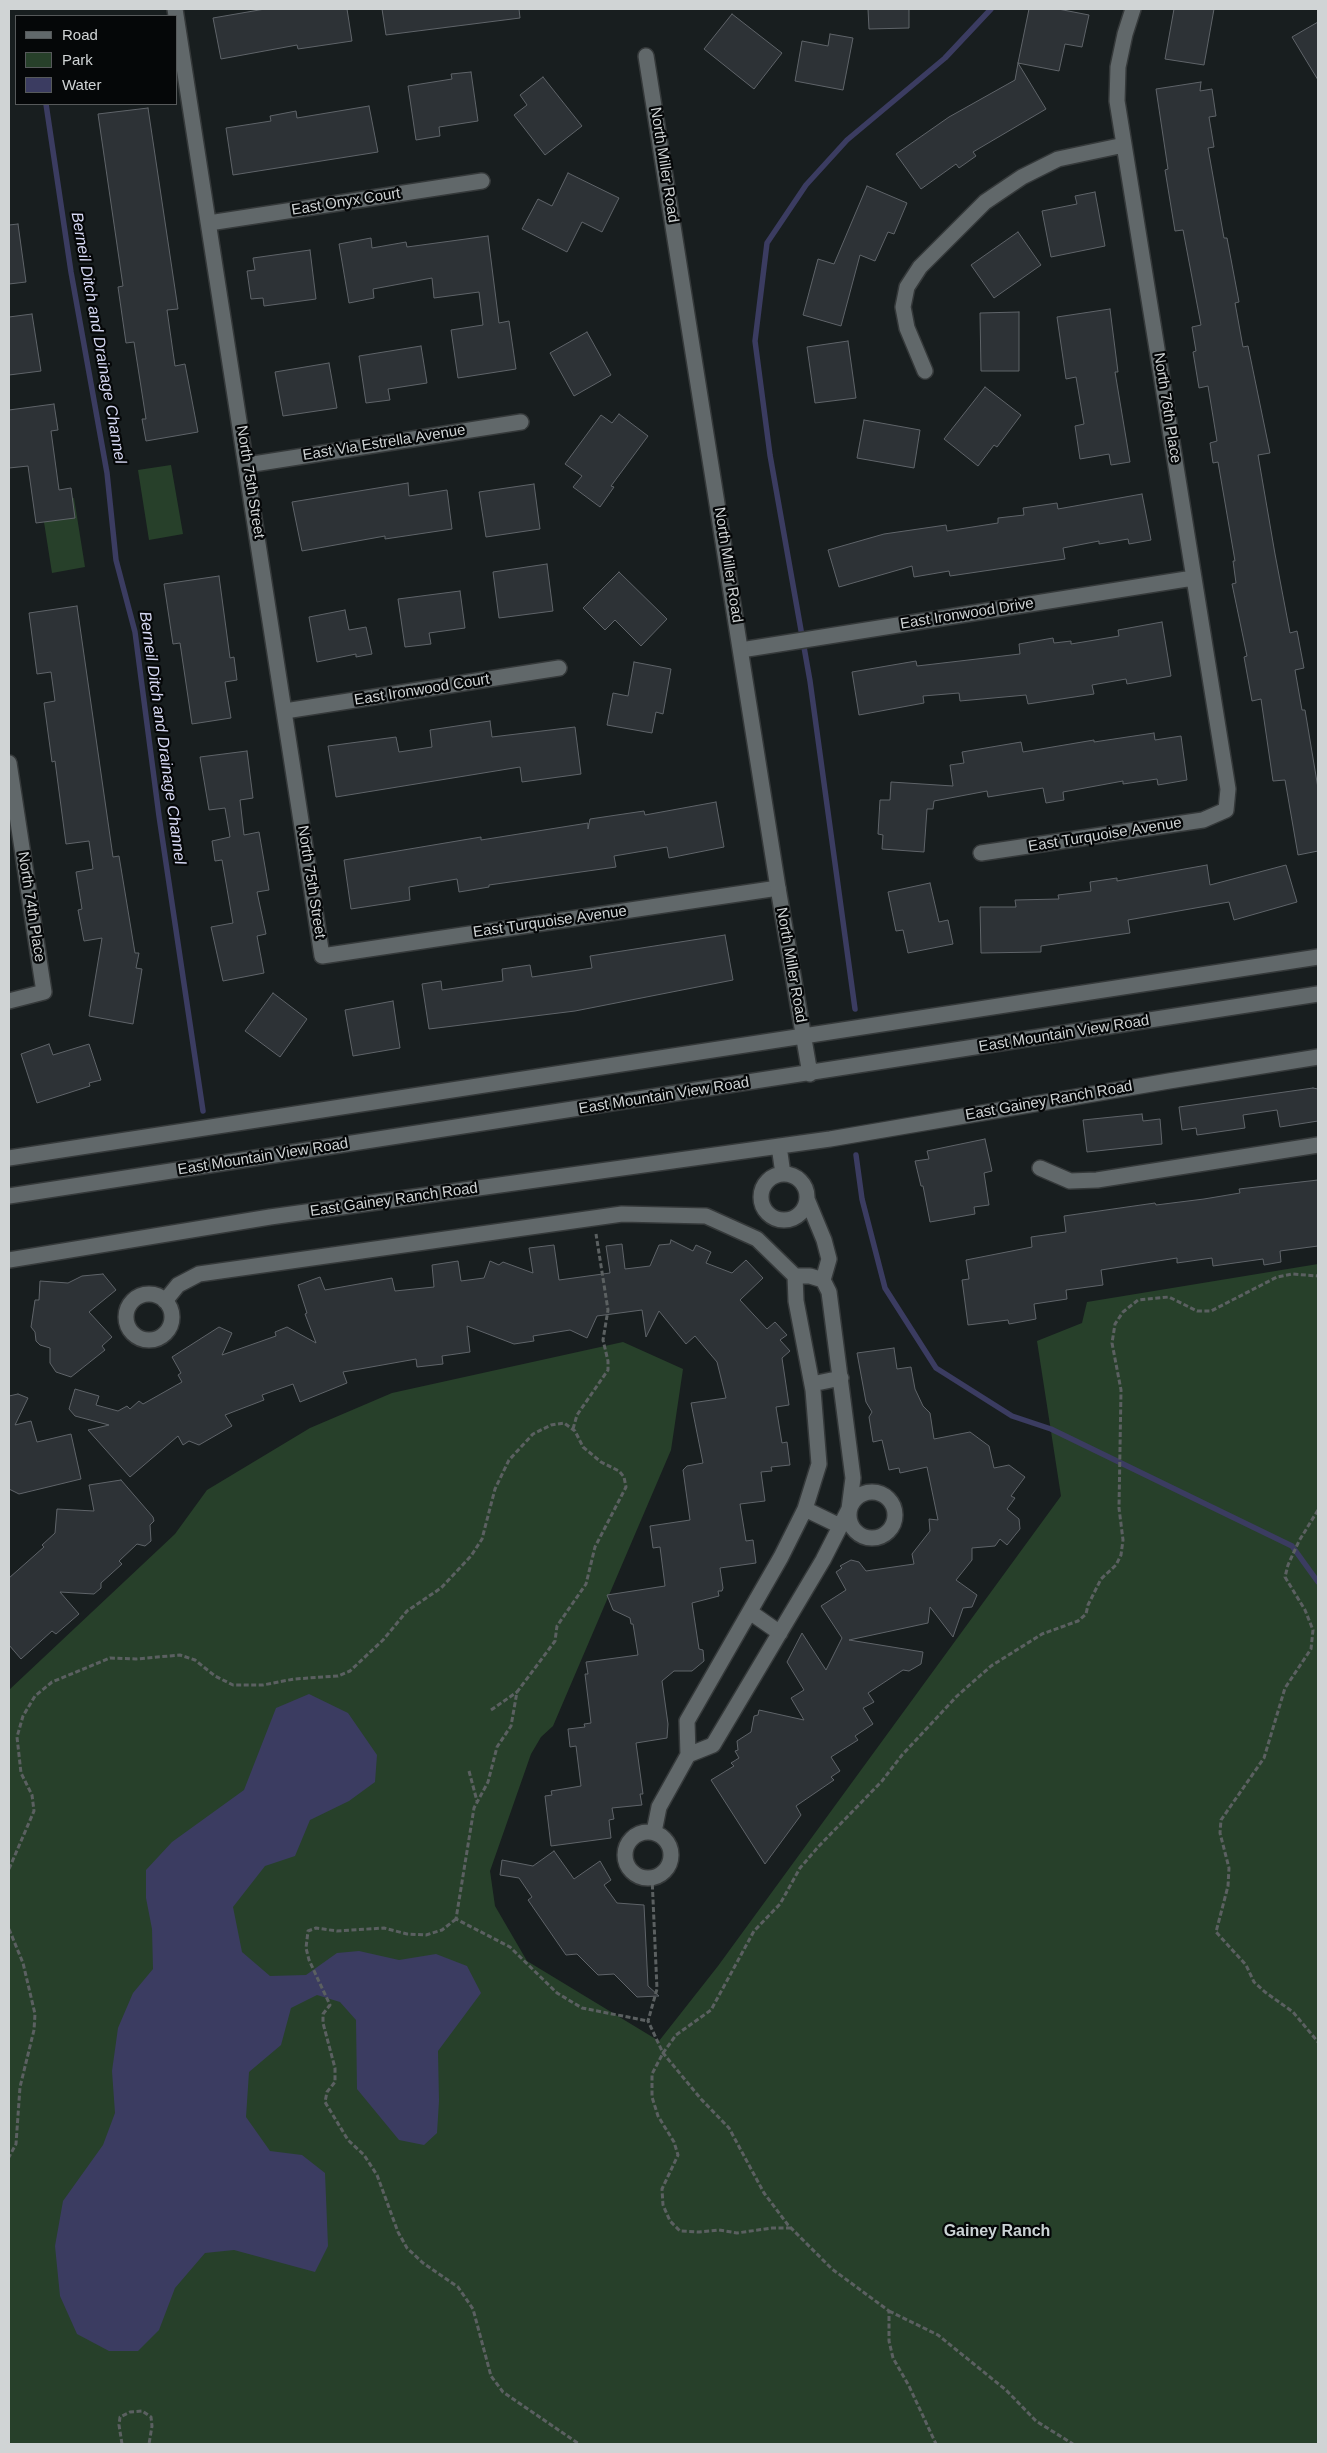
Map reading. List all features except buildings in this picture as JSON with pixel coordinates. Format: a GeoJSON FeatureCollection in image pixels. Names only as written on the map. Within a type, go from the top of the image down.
{"type":"FeatureCollection","features":[{"type":"Feature","properties":{"kind":"street","name":"North 76th Place"},"geometry":{"type":"LineString","coordinates":[[1133,9],[1118,67],[1117,101],[1228,789],[1226,810]]}},
{"type":"Feature","properties":{"kind":"street","name":"North 75th Street"},"geometry":{"type":"LineString","coordinates":[[178,28],[322,956]]}},
{"type":"Feature","properties":{"kind":"street","name":"North Miller Road"},"geometry":{"type":"LineString","coordinates":[[646,56],[742,650],[778,888],[810,1074]]}},
{"type":"Feature","properties":{"kind":"street"},"geometry":{"type":"LineString","coordinates":[[925,371],[907,328],[903,307],[907,287],[920,267],[985,202],[1022,177],[1058,159],[1124,145]]}},
{"type":"Feature","properties":{"kind":"street","name":"East Onyx Court"},"geometry":{"type":"LineString","coordinates":[[209,223],[482,181]]}},
{"type":"Feature","properties":{"kind":"street","name":"East Via Estrella Avenue"},"geometry":{"type":"LineString","coordinates":[[247,465],[521,422]]}},
{"type":"Feature","properties":{"kind":"street","name":"East Ironwood Drive"},"geometry":{"type":"LineString","coordinates":[[742,650],[1194,578]]}},
{"type":"Feature","properties":{"kind":"street","name":"East Ironwood Court"},"geometry":{"type":"LineString","coordinates":[[284,712],[559,668]]}},
{"type":"Feature","properties":{"kind":"street","name":"North 74th Place"},"geometry":{"type":"LineString","coordinates":[[9,764],[44,992],[9,1001]]}},
{"type":"Feature","properties":{"kind":"street","name":"East Turquoise Avenue"},"geometry":{"type":"LineString","coordinates":[[981,853],[1203,820],[1226,810]]}},
{"type":"Feature","properties":{"kind":"street","name":"East Turquoise Avenue"},"geometry":{"type":"LineString","coordinates":[[322,956],[778,888]]}},
{"type":"Feature","properties":{"kind":"street"},"geometry":{"type":"LineString","coordinates":[[9,1158],[1318,957]]}},
{"type":"Feature","properties":{"kind":"street","name":"East Mountain View Road"},"geometry":{"type":"LineString","coordinates":[[9,1196],[810,1074],[1318,994]]}},
{"type":"Feature","properties":{"kind":"street","name":"East Gainey Ranch Road"},"geometry":{"type":"LineString","coordinates":[[9,1260],[270,1217],[779,1146],[1318,1057]]}},
{"type":"Feature","properties":{"kind":"street"},"geometry":{"type":"LineString","coordinates":[[1040,1168],[1070,1181],[1097,1180],[1318,1145]]}},
{"type":"Feature","properties":{"kind":"street"},"geometry":{"type":"LineString","coordinates":[[779,1146],[783,1174]]}},
{"type":"Feature","properties":{"kind":"street"},"geometry":{"type":"LineString","coordinates":[[688,1755],[713,1745],[780,1633],[850,1509],[853,1478],[829,1292],[823,1280],[829,1259],[824,1240],[807,1199],[806,1191],[798,1179],[783,1174],[769,1179],[761,1192],[763,1207],[773,1218],[788,1220],[795,1218],[805,1206],[807,1199]]}},
{"type":"Feature","properties":{"kind":"street"},"geometry":{"type":"LineString","coordinates":[[165,1301],[178,1285],[199,1274],[622,1214],[706,1216],[757,1239],[795,1276],[796,1300],[812,1384],[819,1464],[805,1509],[750,1612],[687,1722],[688,1755],[659,1807],[654,1832]]}},
{"type":"Feature","properties":{"kind":"street"},"geometry":{"type":"LineString","coordinates":[[757,1239],[773,1218]]}},
{"type":"Feature","properties":{"kind":"street"},"geometry":{"type":"LineString","coordinates":[[795,1276],[810,1276],[823,1280]]}},
{"type":"Feature","properties":{"kind":"street"},"geometry":{"type":"LineString","coordinates":[[812,1384],[840,1378]]}},
{"type":"Feature","properties":{"kind":"street"},"geometry":{"type":"LineString","coordinates":[[805,1509],[840,1526]]}},
{"type":"Feature","properties":{"kind":"street"},"geometry":{"type":"LineString","coordinates":[[750,1612],[780,1633]]}},
{"type":"Feature","properties":{"kind":"street"},"geometry":{"type":"LineString","coordinates":[[654,1832],[667,1841],[671,1855],[666,1869],[652,1877],[645,1877],[632,1870],[627,1864],[626,1850],[633,1837],[640,1833],[654,1832]]}},
{"type":"Feature","properties":{"kind":"path"},"geometry":{"type":"LineString","coordinates":[[573,1429],[578,1414],[608,1370],[603,1340],[608,1310],[594,1218]]}},
{"type":"Feature","properties":{"kind":"path"},"geometry":{"type":"LineString","coordinates":[[791,2228],[772,2228],[737,2233],[719,2230],[690,2232],[680,2231],[670,2221],[663,2205],[662,2189],[678,2155],[674,2142],[658,2116],[652,2097],[652,2074],[663,2053],[676,2035],[711,2010],[754,1932],[780,1904],[800,1868],[882,1781],[956,1696],[991,1666],[1042,1634],[1078,1621],[1086,1614],[1100,1579],[1116,1565],[1121,1555],[1123,1540],[1119,1508],[1121,1390],[1112,1343],[1115,1324],[1122,1312],[1138,1300],[1169,1297],[1197,1311],[1211,1311],[1277,1277],[1292,1274],[1318,1276]]}},
{"type":"Feature","properties":{"kind":"path"},"geometry":{"type":"LineString","coordinates":[[9,1869],[34,1811],[32,1795],[21,1773],[17,1737],[23,1716],[35,1696],[52,1682],[110,1658],[136,1659],[180,1655],[195,1660],[215,1676],[233,1685],[263,1685],[294,1679],[338,1676],[350,1671],[383,1640],[407,1611],[441,1588],[471,1556],[482,1539],[495,1490],[509,1460],[533,1434],[551,1425],[564,1423],[573,1429],[583,1447],[601,1462],[619,1471],[624,1477],[626,1487],[595,1547],[586,1584],[557,1626],[555,1641],[518,1692],[491,1710]]}},
{"type":"Feature","properties":{"kind":"path"},"geometry":{"type":"LineString","coordinates":[[1318,1510],[1299,1541],[1285,1577],[1306,1610],[1313,1630],[1311,1649],[1286,1688],[1264,1758],[1221,1820],[1220,1833],[1229,1868],[1228,1886],[1216,1932],[1246,1965],[1254,1982],[1294,2012],[1318,2042]]}},
{"type":"Feature","properties":{"kind":"path"},"geometry":{"type":"LineString","coordinates":[[518,1692],[511,1726],[497,1747],[488,1782],[474,1808],[456,1919],[442,1930],[426,1935],[407,1934],[384,1928],[337,1931],[316,1928],[308,1932],[306,1948],[309,1960],[330,2005],[323,2014],[335,2068],[335,2082],[327,2092],[325,2102],[348,2140],[364,2155],[377,2175],[398,2232],[408,2248],[423,2263],[458,2287],[473,2310],[491,2376],[503,2392],[579,2444]]}},
{"type":"Feature","properties":{"kind":"path"},"geometry":{"type":"LineString","coordinates":[[469,1771],[478,1801]]}},
{"type":"Feature","properties":{"kind":"path"},"geometry":{"type":"LineString","coordinates":[[652,1877],[657,1990],[648,2021],[663,2053],[700,2099],[729,2128],[764,2193],[791,2228],[832,2269],[890,2312],[938,2335],[1006,2390],[1036,2421],[1074,2444]]}},
{"type":"Feature","properties":{"kind":"path"},"geometry":{"type":"LineString","coordinates":[[456,1919],[510,1947],[557,1993],[582,2008],[648,2021]]}},
{"type":"Feature","properties":{"kind":"path"},"geometry":{"type":"LineString","coordinates":[[9,1929],[22,1963],[35,2014],[34,2030],[20,2087],[16,2144],[9,2157]]}},
{"type":"Feature","properties":{"kind":"path"},"geometry":{"type":"LineString","coordinates":[[890,2312],[889,2342],[893,2358],[909,2386],[936,2444]]}},
{"type":"Feature","properties":{"kind":"path"},"geometry":{"type":"LineString","coordinates":[[122,2444],[118,2425],[120,2417],[130,2412],[142,2411],[151,2417],[152,2426],[149,2444]]}},
{"type":"Feature","properties":{"kind":"green space"},"geometry":{"type":"Polygon","coordinates":[[[171,465],[183,534],[149,540],[138,470],[171,465]]]}},
{"type":"Feature","properties":{"kind":"green space"},"geometry":{"type":"Polygon","coordinates":[[[74,498],[85,567],[52,573],[41,503],[74,498]]]}},
{"type":"Feature","properties":{"kind":"green space"},"geometry":{"type":"Polygon","coordinates":[[[1318,1264],[1318,2444],[9,2444],[9,1690],[175,1534],[207,1490],[310,1428],[392,1393],[623,1342],[683,1369],[671,1450],[553,1726],[541,1737],[531,1754],[490,1871],[495,1906],[527,1961],[659,2041],[718,1966],[1061,1496],[1037,1341],[1082,1323],[1087,1302],[1318,1264]]]}},
{"type":"Feature","properties":{"kind":"water"},"geometry":{"type":"Polygon","coordinates":[[[309,1694],[348,1713],[377,1755],[375,1782],[349,1801],[310,1820],[295,1856],[265,1866],[233,1907],[242,1952],[270,1976],[306,1975],[337,1953],[359,1951],[399,1960],[436,1954],[467,1966],[481,1993],[438,2051],[439,2101],[437,2133],[424,2145],[399,2140],[357,2089],[356,2020],[340,2002],[317,1995],[291,2008],[281,2045],[249,2072],[246,2117],[270,2151],[302,2155],[325,2173],[328,2246],[315,2272],[234,2250],[205,2253],[175,2288],[159,2330],[138,2351],[109,2351],[77,2334],[60,2296],[55,2246],[63,2201],[103,2145],[115,2113],[112,2071],[118,2028],[133,1993],[153,1969],[152,1929],[146,1898],[146,1870],[172,1842],[244,1790],[276,1708],[309,1694]]]}},
{"type":"Feature","properties":{"kind":"waterway"},"geometry":{"type":"LineString","coordinates":[[855,1009],[810,681],[770,455],[755,341],[767,243],[806,185],[847,140],[945,58],[991,9]]}},
{"type":"Feature","properties":{"kind":"waterway","name":"Berneil Ditch and Drainage Channel"},"geometry":{"type":"LineString","coordinates":[[46,105],[71,272],[107,473],[116,560],[135,632],[159,816],[203,1111]]}},
{"type":"Feature","properties":{"kind":"waterway"},"geometry":{"type":"LineString","coordinates":[[856,1155],[862,1199],[885,1288],[936,1368],[1012,1416],[1051,1429],[1292,1546],[1318,1582]]}},
{"type":"Feature","properties":{"kind":"district","name":"Gainey Ranch"},"geometry":{"type":"Point","coordinates":[997,2232]}}]}
